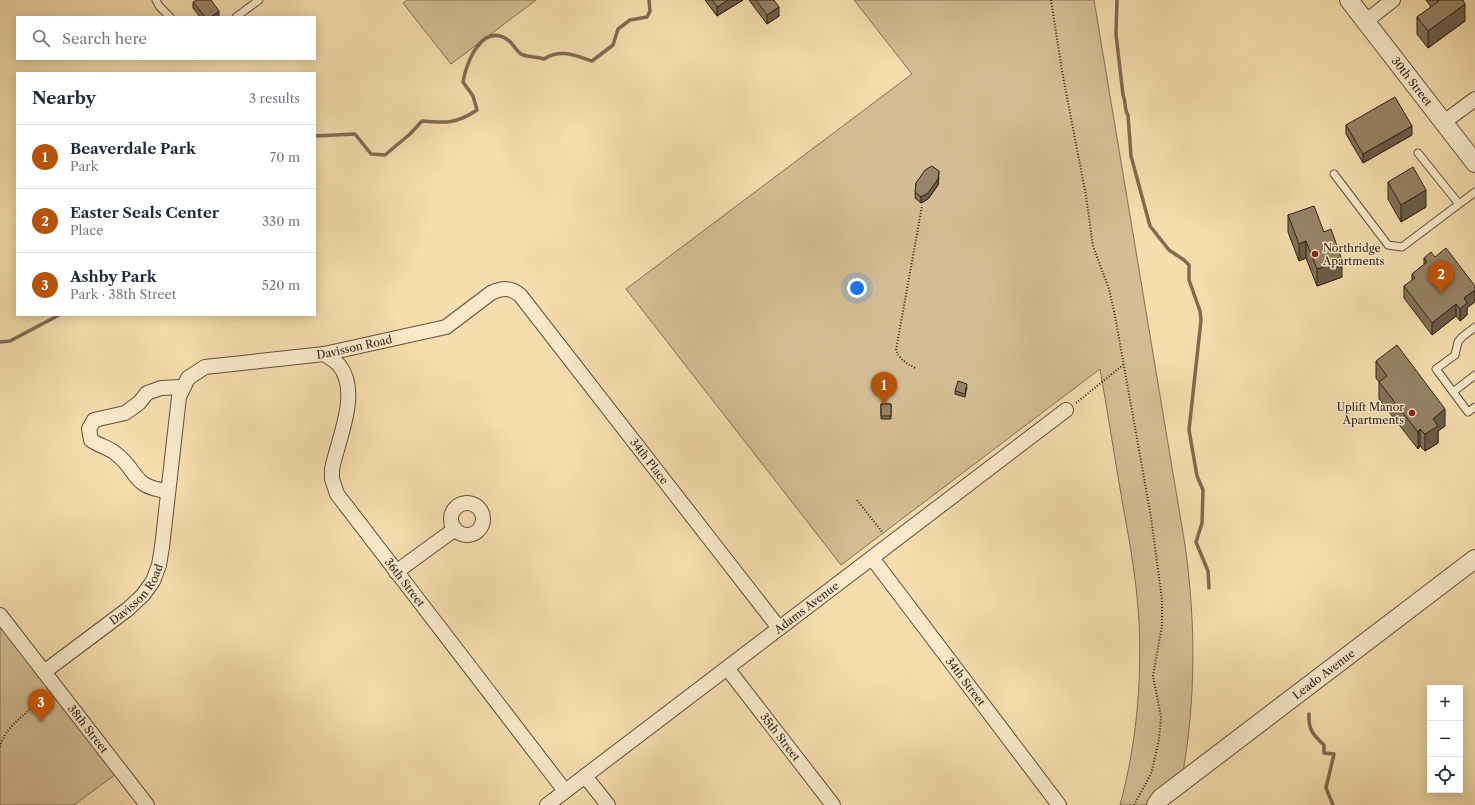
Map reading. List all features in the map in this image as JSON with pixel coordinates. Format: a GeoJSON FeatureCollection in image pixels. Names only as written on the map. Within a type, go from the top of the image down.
{"type":"FeatureCollection","features":[{"type":"Feature","properties":{"kind":"street","name":"30th Street"},"geometry":{"type":"LineString","coordinates":[[1349,0],[1475,162]]}},
{"type":"Feature","properties":{"kind":"street"},"geometry":{"type":"LineString","coordinates":[[1366,21],[1393,0]]}},
{"type":"Feature","properties":{"kind":"street"},"geometry":{"type":"LineString","coordinates":[[1444,122],[1475,99]]}},
{"type":"Feature","properties":{"kind":"street","name":"Davisson Road"},"geometry":{"type":"LineString","coordinates":[[44,672],[128,609],[143,595],[152,581],[159,565],[179,397],[182,387],[188,378],[205,367],[324,354],[446,327],[499,289],[510,290],[520,295]]}},
{"type":"Feature","properties":{"kind":"street","name":"34th Place"},"geometry":{"type":"LineString","coordinates":[[520,295],[779,628]]}},
{"type":"Feature","properties":{"kind":"street","name":"36th Street"},"geometry":{"type":"LineString","coordinates":[[324,354],[338,365],[346,377],[349,390],[348,404],[332,469],[332,479],[337,494],[565,791]]}},
{"type":"Feature","properties":{"kind":"street"},"geometry":{"type":"LineString","coordinates":[[168,491],[153,490],[139,481],[115,452],[99,446],[91,440],[89,429],[94,420],[104,416],[125,413],[139,403],[147,393],[161,388],[182,387]]}},
{"type":"Feature","properties":{"kind":"street","name":"Adams Avenue"},"geometry":{"type":"LineString","coordinates":[[547,805],[1066,410]]}},
{"type":"Feature","properties":{"kind":"street"},"geometry":{"type":"LineString","coordinates":[[396,572],[455,529]]}},
{"type":"Feature","properties":{"kind":"street","name":"34th Street"},"geometry":{"type":"LineString","coordinates":[[872,558],[1059,805]]}},
{"type":"Feature","properties":{"kind":"street","name":"Leado Avenue"},"geometry":{"type":"LineString","coordinates":[[1156,805],[1161,798],[1475,559]]}},
{"type":"Feature","properties":{"kind":"street","name":"38th Street"},"geometry":{"type":"LineString","coordinates":[[0,615],[147,805]]}},
{"type":"Feature","properties":{"kind":"street","name":"35th Street"},"geometry":{"type":"LineString","coordinates":[[727,668],[833,805]]}},
{"type":"Feature","properties":{"kind":"street"},"geometry":{"type":"LineString","coordinates":[[585,776],[608,805]]}},
{"type":"Feature","properties":{"kind":"lane"},"geometry":{"type":"LineString","coordinates":[[156,0],[159,6],[169,16]]}},
{"type":"Feature","properties":{"kind":"lane"},"geometry":{"type":"LineString","coordinates":[[237,16],[259,0]]}},
{"type":"Feature","properties":{"kind":"lane"},"geometry":{"type":"LineString","coordinates":[[1418,153],[1459,204]]}},
{"type":"Feature","properties":{"kind":"lane"},"geometry":{"type":"LineString","coordinates":[[1334,174],[1388,245],[1402,248],[1475,192]]}},
{"type":"Feature","properties":{"kind":"lane"},"geometry":{"type":"LineString","coordinates":[[1475,327],[1458,342],[1455,355],[1436,370],[1468,412],[1475,407]]}},
{"type":"Feature","properties":{"kind":"lane"},"geometry":{"type":"LineString","coordinates":[[1453,392],[1475,375]]}},
{"type":"Feature","properties":{"kind":"path"},"geometry":{"type":"LineString","coordinates":[[1051,0],[1062,71],[1086,196],[1093,246],[1109,289],[1124,365],[1151,517],[1162,600],[1162,625],[1154,676],[1161,717],[1159,740],[1151,774],[1134,805]]}},
{"type":"Feature","properties":{"kind":"path"},"geometry":{"type":"LineString","coordinates":[[915,368],[904,362],[896,350],[922,206]]}},
{"type":"Feature","properties":{"kind":"path"},"geometry":{"type":"LineString","coordinates":[[1066,410],[1124,365]]}},
{"type":"Feature","properties":{"kind":"path"},"geometry":{"type":"LineString","coordinates":[[857,500],[891,543]]}},
{"type":"Feature","properties":{"kind":"path"},"geometry":{"type":"LineString","coordinates":[[0,747],[2,739],[9,728],[31,708],[53,684]]}},
{"type":"Feature","properties":{"kind":"shaded area"},"geometry":{"type":"Polygon","coordinates":[[[407,0],[536,0],[451,64],[403,3],[407,0]]]}},
{"type":"Feature","properties":{"kind":"shaded area"},"geometry":{"type":"Polygon","coordinates":[[[854,0],[1094,0],[1185,545],[1189,574],[1193,633],[1190,720],[1182,778],[1147,805],[1120,805],[1126,783],[1137,715],[1140,668],[1139,622],[1133,564],[1100,369],[841,565],[626,289],[912,74],[854,0]]]}},
{"type":"Feature","properties":{"kind":"shaded area"},"geometry":{"type":"Polygon","coordinates":[[[0,615],[120,771],[74,805],[0,805],[0,615]]]}},
{"type":"Feature","properties":{"kind":"building"},"geometry":{"type":"Polygon","coordinates":[[[197,0],[211,0],[219,11],[212,16],[204,16],[193,2],[197,0]]]}},
{"type":"Feature","properties":{"kind":"building"},"geometry":{"type":"Polygon","coordinates":[[[712,0],[728,0],[717,7],[712,0]]]}},
{"type":"Feature","properties":{"kind":"building"},"geometry":{"type":"Polygon","coordinates":[[[756,0],[774,0],[779,7],[767,15],[756,0]]]}},
{"type":"Feature","properties":{"kind":"building"},"geometry":{"type":"Polygon","coordinates":[[[1438,0],[1463,0],[1465,4],[1428,31],[1417,17],[1439,1],[1438,0]]]}},
{"type":"Feature","properties":{"kind":"building"},"geometry":{"type":"Polygon","coordinates":[[[1395,97],[1412,126],[1363,154],[1346,125],[1395,97]]]}},
{"type":"Feature","properties":{"kind":"building"},"geometry":{"type":"Polygon","coordinates":[[[932,166],[939,171],[938,179],[928,193],[921,197],[915,192],[916,183],[925,170],[932,166]]]}},
{"type":"Feature","properties":{"kind":"building"},"geometry":{"type":"Polygon","coordinates":[[[1413,167],[1426,190],[1401,205],[1388,182],[1413,167]]]}},
{"type":"Feature","properties":{"kind":"building"},"geometry":{"type":"Polygon","coordinates":[[[1314,206],[1324,232],[1331,229],[1342,260],[1317,269],[1306,241],[1299,244],[1288,215],[1314,206]]]}},
{"type":"Feature","properties":{"kind":"building"},"geometry":{"type":"Polygon","coordinates":[[[1446,248],[1475,286],[1475,290],[1464,298],[1467,303],[1460,309],[1456,304],[1432,323],[1404,286],[1415,278],[1412,274],[1427,262],[1424,258],[1431,252],[1435,257],[1446,248]]]}},
{"type":"Feature","properties":{"kind":"building","name":"Uplift Manor Apartments"},"geometry":{"type":"Polygon","coordinates":[[[1397,345],[1445,409],[1433,419],[1438,426],[1425,434],[1420,429],[1418,432],[1379,382],[1387,376],[1376,361],[1397,345]]]}},
{"type":"Feature","properties":{"kind":"building"},"geometry":{"type":"Polygon","coordinates":[[[958,381],[967,384],[965,394],[955,391],[958,381]]]}},
{"type":"Feature","properties":{"kind":"building"},"geometry":{"type":"Polygon","coordinates":[[[881,404],[891,404],[891,416],[881,416],[881,404]]]}},
{"type":"Feature","properties":{"kind":"waterway"},"geometry":{"type":"LineString","coordinates":[[316,136],[355,134],[371,154],[385,155],[410,134],[422,121],[451,122],[470,115],[477,110],[473,96],[463,82],[472,56],[483,40],[490,36],[499,36],[508,40],[525,56],[544,59],[562,53],[592,61],[613,45],[618,29],[630,20],[647,17],[650,11],[649,0]]}},
{"type":"Feature","properties":{"kind":"waterway"},"geometry":{"type":"LineString","coordinates":[[1117,0],[1116,34],[1123,95],[1128,115],[1131,156],[1150,226],[1169,250],[1189,265],[1189,280],[1200,311],[1201,320],[1189,430],[1197,476],[1203,490],[1202,523],[1196,542],[1208,571],[1209,588]]}},
{"type":"Feature","properties":{"kind":"waterway"},"geometry":{"type":"LineString","coordinates":[[0,342],[10,341],[57,316]]}},
{"type":"Feature","properties":{"kind":"waterway"},"geometry":{"type":"LineString","coordinates":[[1309,714],[1310,728],[1314,735],[1324,745],[1324,753],[1334,754],[1326,788],[1333,805]]}},
{"type":"Feature","properties":{"kind":"place","name":"Northridge Apartments"},"geometry":{"type":"Point","coordinates":[1315,254]}},
{"type":"Feature","properties":{"kind":"place","name":"Easter Seals Center"},"geometry":{"type":"Point","coordinates":[1441,294]}},
{"type":"Feature","properties":{"kind":"place","name":"Beaverdale Park"},"geometry":{"type":"Point","coordinates":[884,405]}},
{"type":"Feature","properties":{"kind":"place","name":"Uplift Manor Apartments"},"geometry":{"type":"Point","coordinates":[1412,413]}},
{"type":"Feature","properties":{"kind":"place","name":"Ashby Park"},"geometry":{"type":"Point","coordinates":[41,722]}}]}
